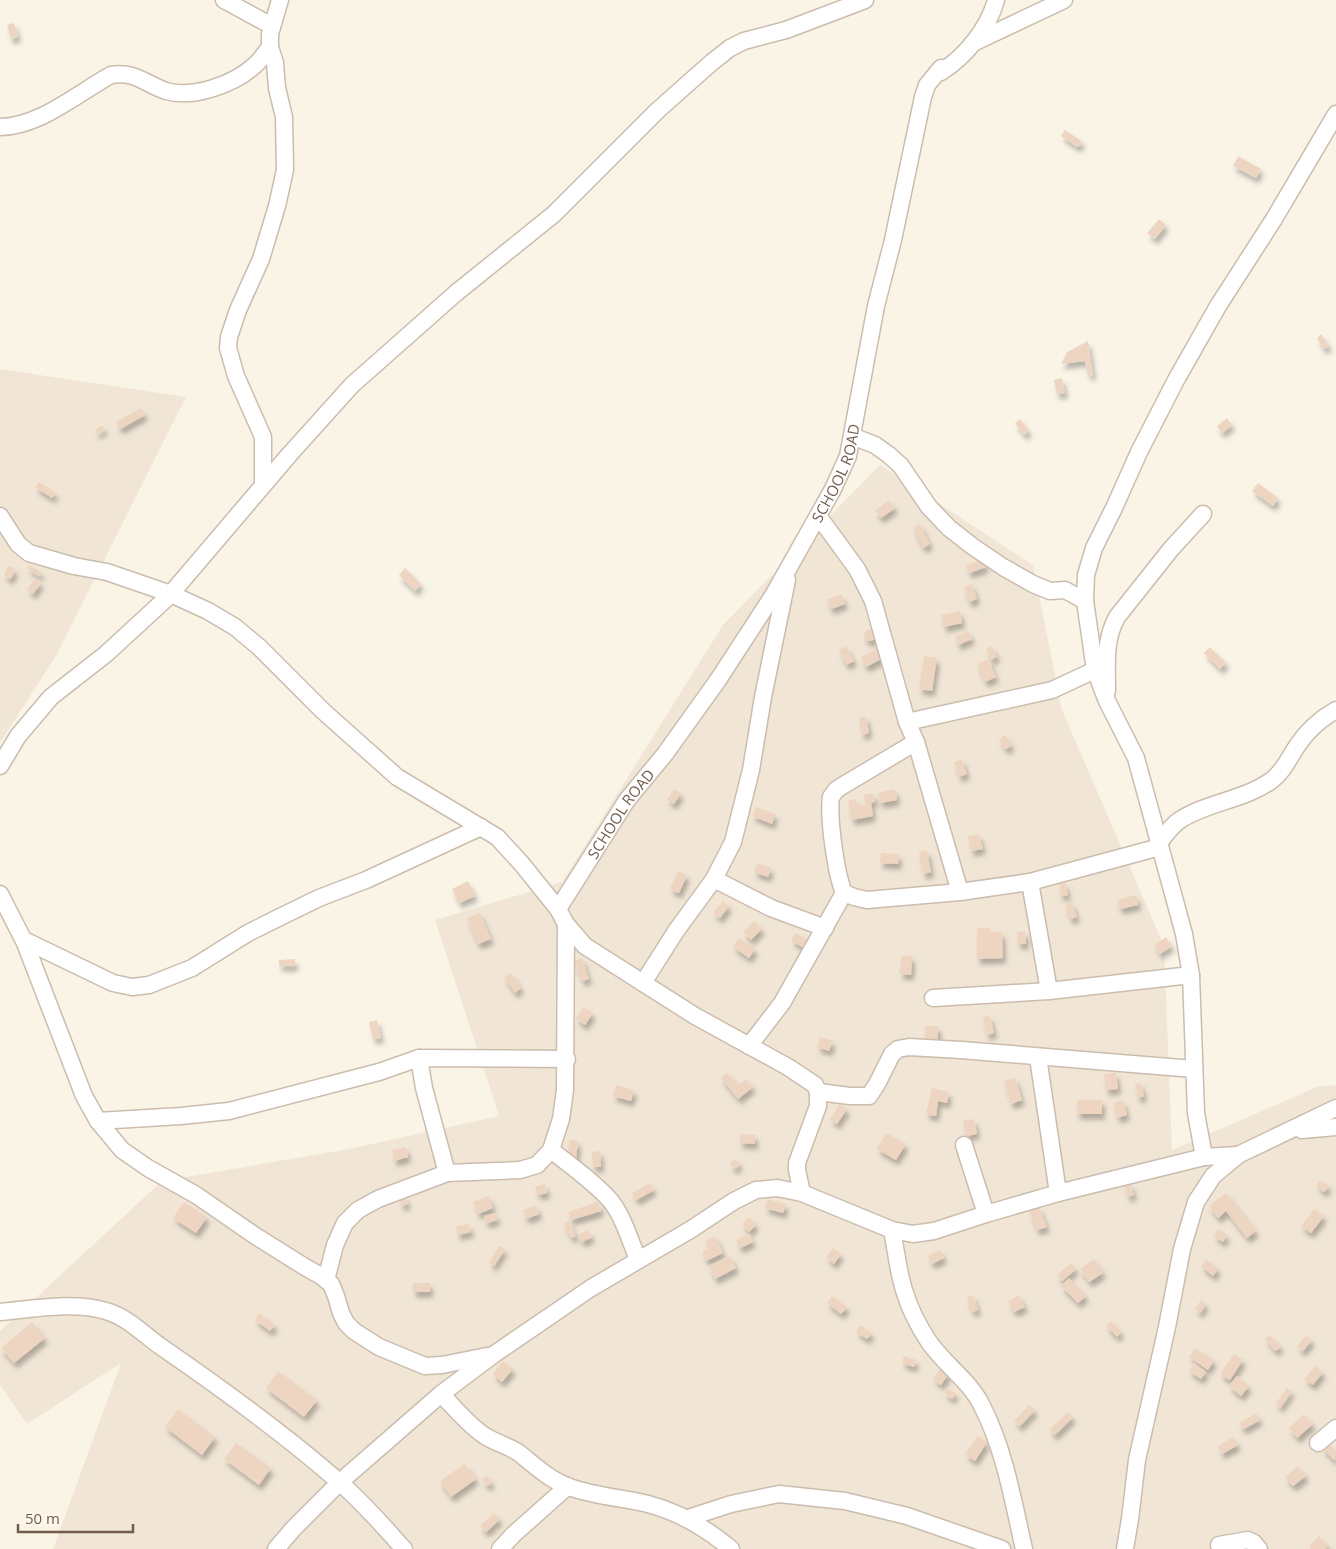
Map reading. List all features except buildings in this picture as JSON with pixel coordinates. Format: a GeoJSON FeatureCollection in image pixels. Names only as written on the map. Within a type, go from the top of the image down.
{"type":"FeatureCollection","features":[{"type":"Feature","properties":{"kind":"street"},"geometry":{"type":"LineString","coordinates":[[224,0],[272,26]]}},
{"type":"Feature","properties":{"kind":"street"},"geometry":{"type":"LineString","coordinates":[[263,485],[263,437],[236,376],[228,348],[229,337],[238,310],[260,259],[277,206],[284,170],[284,117],[277,88],[275,63],[270,47],[270,34],[280,0]]}},
{"type":"Feature","properties":{"kind":"street"},"geometry":{"type":"LineString","coordinates":[[0,766],[18,736],[51,697],[106,654],[171,594],[263,485],[352,385],[456,293],[554,214],[652,116],[711,63],[730,48],[744,41],[786,30],[865,0]]}},
{"type":"Feature","properties":{"kind":"street","name":"SCHOOL ROAD"},"geometry":{"type":"LineString","coordinates":[[562,916],[626,800],[666,754],[718,680],[774,594],[819,517],[848,456],[876,306],[893,240],[923,97],[927,85],[941,68],[941,72],[962,57],[985,26],[996,0]]}},
{"type":"Feature","properties":{"kind":"street"},"geometry":{"type":"LineString","coordinates":[[971,44],[1064,0]]}},
{"type":"Feature","properties":{"kind":"street"},"geometry":{"type":"LineString","coordinates":[[0,127],[11,127],[32,121],[111,75],[123,73],[147,81],[165,91],[184,94],[208,90],[241,75],[256,65],[270,47]]}},
{"type":"Feature","properties":{"kind":"street"},"geometry":{"type":"LineString","coordinates":[[1204,1157],[1196,1113],[1191,976],[1184,934],[1136,758],[1107,701],[1095,670],[1085,601],[1086,575],[1094,548],[1139,452],[1174,384],[1218,306],[1274,219],[1336,114]]}},
{"type":"Feature","properties":{"kind":"street"},"geometry":{"type":"LineString","coordinates":[[852,436],[875,445],[889,454],[901,466],[929,507],[949,528],[972,546],[1033,584],[1050,591],[1065,590],[1085,601]]}},
{"type":"Feature","properties":{"kind":"street"},"geometry":{"type":"LineString","coordinates":[[1107,701],[1107,643],[1110,629],[1117,617],[1171,549],[1203,514]]}},
{"type":"Feature","properties":{"kind":"street"},"geometry":{"type":"LineString","coordinates":[[0,516],[18,544],[29,553],[58,562],[107,572],[171,594],[208,611],[235,627],[259,647],[323,712],[398,777],[497,837],[521,863],[585,946],[695,1016],[815,1084],[818,1092],[818,1106],[797,1164],[802,1194]]}},
{"type":"Feature","properties":{"kind":"street"},"geometry":{"type":"LineString","coordinates":[[819,517],[857,569],[873,601],[907,722],[916,742],[960,892]]}},
{"type":"Feature","properties":{"kind":"street"},"geometry":{"type":"LineString","coordinates":[[642,983],[676,931],[714,879],[733,842],[752,770],[763,697],[790,566]]}},
{"type":"Feature","properties":{"kind":"street"},"geometry":{"type":"LineString","coordinates":[[907,722],[1052,690],[1095,670]]}},
{"type":"Feature","properties":{"kind":"street"},"geometry":{"type":"LineString","coordinates":[[916,742],[842,786],[830,797],[834,846],[840,883],[844,893],[867,900],[960,892],[1030,882],[1160,845],[1167,831],[1179,820],[1260,788],[1273,780],[1283,770],[1297,745],[1311,728],[1336,710]]}},
{"type":"Feature","properties":{"kind":"street"},"geometry":{"type":"LineString","coordinates":[[24,940],[113,983],[132,987],[149,985],[192,968],[278,918],[320,898],[366,880],[481,827]]}},
{"type":"Feature","properties":{"kind":"street"},"geometry":{"type":"LineString","coordinates":[[714,879],[771,908],[825,928]]}},
{"type":"Feature","properties":{"kind":"street"},"geometry":{"type":"LineString","coordinates":[[1030,882],[1049,991]]}},
{"type":"Feature","properties":{"kind":"street"},"geometry":{"type":"LineString","coordinates":[[749,1046],[782,1003],[844,893]]}},
{"type":"Feature","properties":{"kind":"street"},"geometry":{"type":"LineString","coordinates":[[0,894],[24,940],[84,1096],[98,1121],[122,1150],[148,1168],[196,1195],[254,1235],[326,1280],[331,1284],[346,1323],[354,1331],[379,1347],[425,1366],[442,1365],[493,1355]]}},
{"type":"Feature","properties":{"kind":"street"},"geometry":{"type":"LineString","coordinates":[[326,1280],[335,1245],[345,1223],[358,1210],[378,1199],[447,1173],[520,1170],[537,1165],[551,1150],[561,1119],[566,1090],[567,1060],[562,916]]}},
{"type":"Feature","properties":{"kind":"street"},"geometry":{"type":"LineString","coordinates":[[933,998],[1049,991],[1191,976]]}},
{"type":"Feature","properties":{"kind":"street"},"geometry":{"type":"LineString","coordinates":[[818,1092],[869,1096],[892,1054],[898,1049],[909,1047],[1194,1069]]}},
{"type":"Feature","properties":{"kind":"street"},"geometry":{"type":"LineString","coordinates":[[1038,1057],[1058,1193]]}},
{"type":"Feature","properties":{"kind":"street"},"geometry":{"type":"LineString","coordinates":[[98,1121],[229,1111],[379,1072],[419,1058],[567,1060]]}},
{"type":"Feature","properties":{"kind":"street"},"geometry":{"type":"LineString","coordinates":[[419,1058],[424,1088],[447,1173]]}},
{"type":"Feature","properties":{"kind":"street"},"geometry":{"type":"LineString","coordinates":[[1125,1549],[1137,1460],[1167,1327],[1182,1249],[1196,1202],[1213,1176],[1238,1156],[1336,1108]]}},
{"type":"Feature","properties":{"kind":"street"},"geometry":{"type":"LineString","coordinates":[[1289,1132],[1336,1127]]}},
{"type":"Feature","properties":{"kind":"street"},"geometry":{"type":"LineString","coordinates":[[964,1145],[986,1214]]}},
{"type":"Feature","properties":{"kind":"street"},"geometry":{"type":"LineString","coordinates":[[551,1150],[611,1201],[620,1217],[638,1260]]}},
{"type":"Feature","properties":{"kind":"street"},"geometry":{"type":"LineString","coordinates":[[276,1549],[293,1529],[340,1482],[441,1394],[493,1355],[591,1288],[690,1230],[734,1201],[756,1190],[776,1188],[802,1194],[892,1230],[913,1234],[934,1231],[1058,1193],[1204,1157],[1238,1156]]}},
{"type":"Feature","properties":{"kind":"street"},"geometry":{"type":"LineString","coordinates":[[892,1230],[904,1290],[912,1310],[929,1342],[967,1384],[982,1404],[994,1432],[1006,1469],[1024,1549]]}},
{"type":"Feature","properties":{"kind":"street"},"geometry":{"type":"LineString","coordinates":[[0,1312],[68,1307],[91,1308],[106,1311],[122,1318],[196,1369],[340,1482],[404,1549]]}},
{"type":"Feature","properties":{"kind":"street"},"geometry":{"type":"LineString","coordinates":[[441,1394],[486,1437],[511,1448],[552,1479],[588,1493],[648,1504],[688,1518],[715,1535],[731,1549]]}},
{"type":"Feature","properties":{"kind":"street"},"geometry":{"type":"LineString","coordinates":[[1318,1443],[1336,1428]]}},
{"type":"Feature","properties":{"kind":"street"},"geometry":{"type":"LineString","coordinates":[[500,1549],[568,1486]]}},
{"type":"Feature","properties":{"kind":"street"},"geometry":{"type":"LineString","coordinates":[[688,1518],[731,1504],[779,1494],[845,1502],[907,1516],[1002,1549]]}},
{"type":"Feature","properties":{"kind":"street"},"geometry":{"type":"LineString","coordinates":[[1219,1545],[1248,1540],[1259,1549]]}},
{"type":"Feature","properties":{"kind":"shaded area"},"geometry":{"type":"Polygon","coordinates":[[[0,369],[186,397],[57,654],[0,743],[0,369]]]}},
{"type":"Feature","properties":{"kind":"shaded area"},"geometry":{"type":"Polygon","coordinates":[[[880,465],[1033,565],[1062,710],[1164,946],[1172,1150],[1317,1087],[1336,1085],[1336,1549],[53,1549],[121,1363],[27,1424],[0,1385],[0,1331],[162,1181],[349,1149],[499,1116],[435,920],[562,882],[723,625],[880,465]]]}}]}
